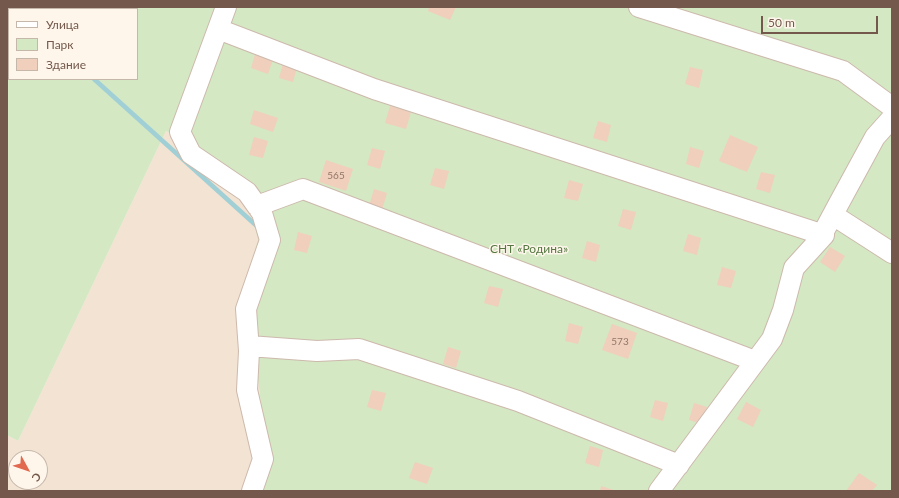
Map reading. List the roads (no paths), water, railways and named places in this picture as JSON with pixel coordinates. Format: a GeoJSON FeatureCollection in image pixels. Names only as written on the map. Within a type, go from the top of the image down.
{"type":"FeatureCollection","features":[{"type":"Feature","properties":{"kind":"lane"},"geometry":{"type":"LineString","coordinates":[[226,7],[180,132],[192,154],[247,192],[262,213],[270,240],[246,309],[249,346],[247,390],[263,459],[252,491]]}},
{"type":"Feature","properties":{"kind":"lane"},"geometry":{"type":"LineString","coordinates":[[639,7],[842,71],[892,107]]}},
{"type":"Feature","properties":{"kind":"lane"},"geometry":{"type":"LineString","coordinates":[[218,29],[374,89],[824,236]]}},
{"type":"Feature","properties":{"kind":"lane"},"geometry":{"type":"LineString","coordinates":[[659,491],[772,339],[783,310],[794,268],[824,236],[823,233],[875,137],[892,118]]}},
{"type":"Feature","properties":{"kind":"lane"},"geometry":{"type":"LineString","coordinates":[[257,206],[302,190],[755,361]]}},
{"type":"Feature","properties":{"kind":"lane"},"geometry":{"type":"LineString","coordinates":[[833,215],[892,253]]}},
{"type":"Feature","properties":{"kind":"lane"},"geometry":{"type":"LineString","coordinates":[[249,346],[317,352],[359,349],[518,401],[679,465]]}},
{"type":"Feature","properties":{"kind":"waterway"},"geometry":{"type":"LineString","coordinates":[[95,80],[259,228]]}},
{"type":"Feature","properties":{"kind":"park label","name":"СНТ «Родина»"},"geometry":{"type":"Point","coordinates":[529,249]}}]}
